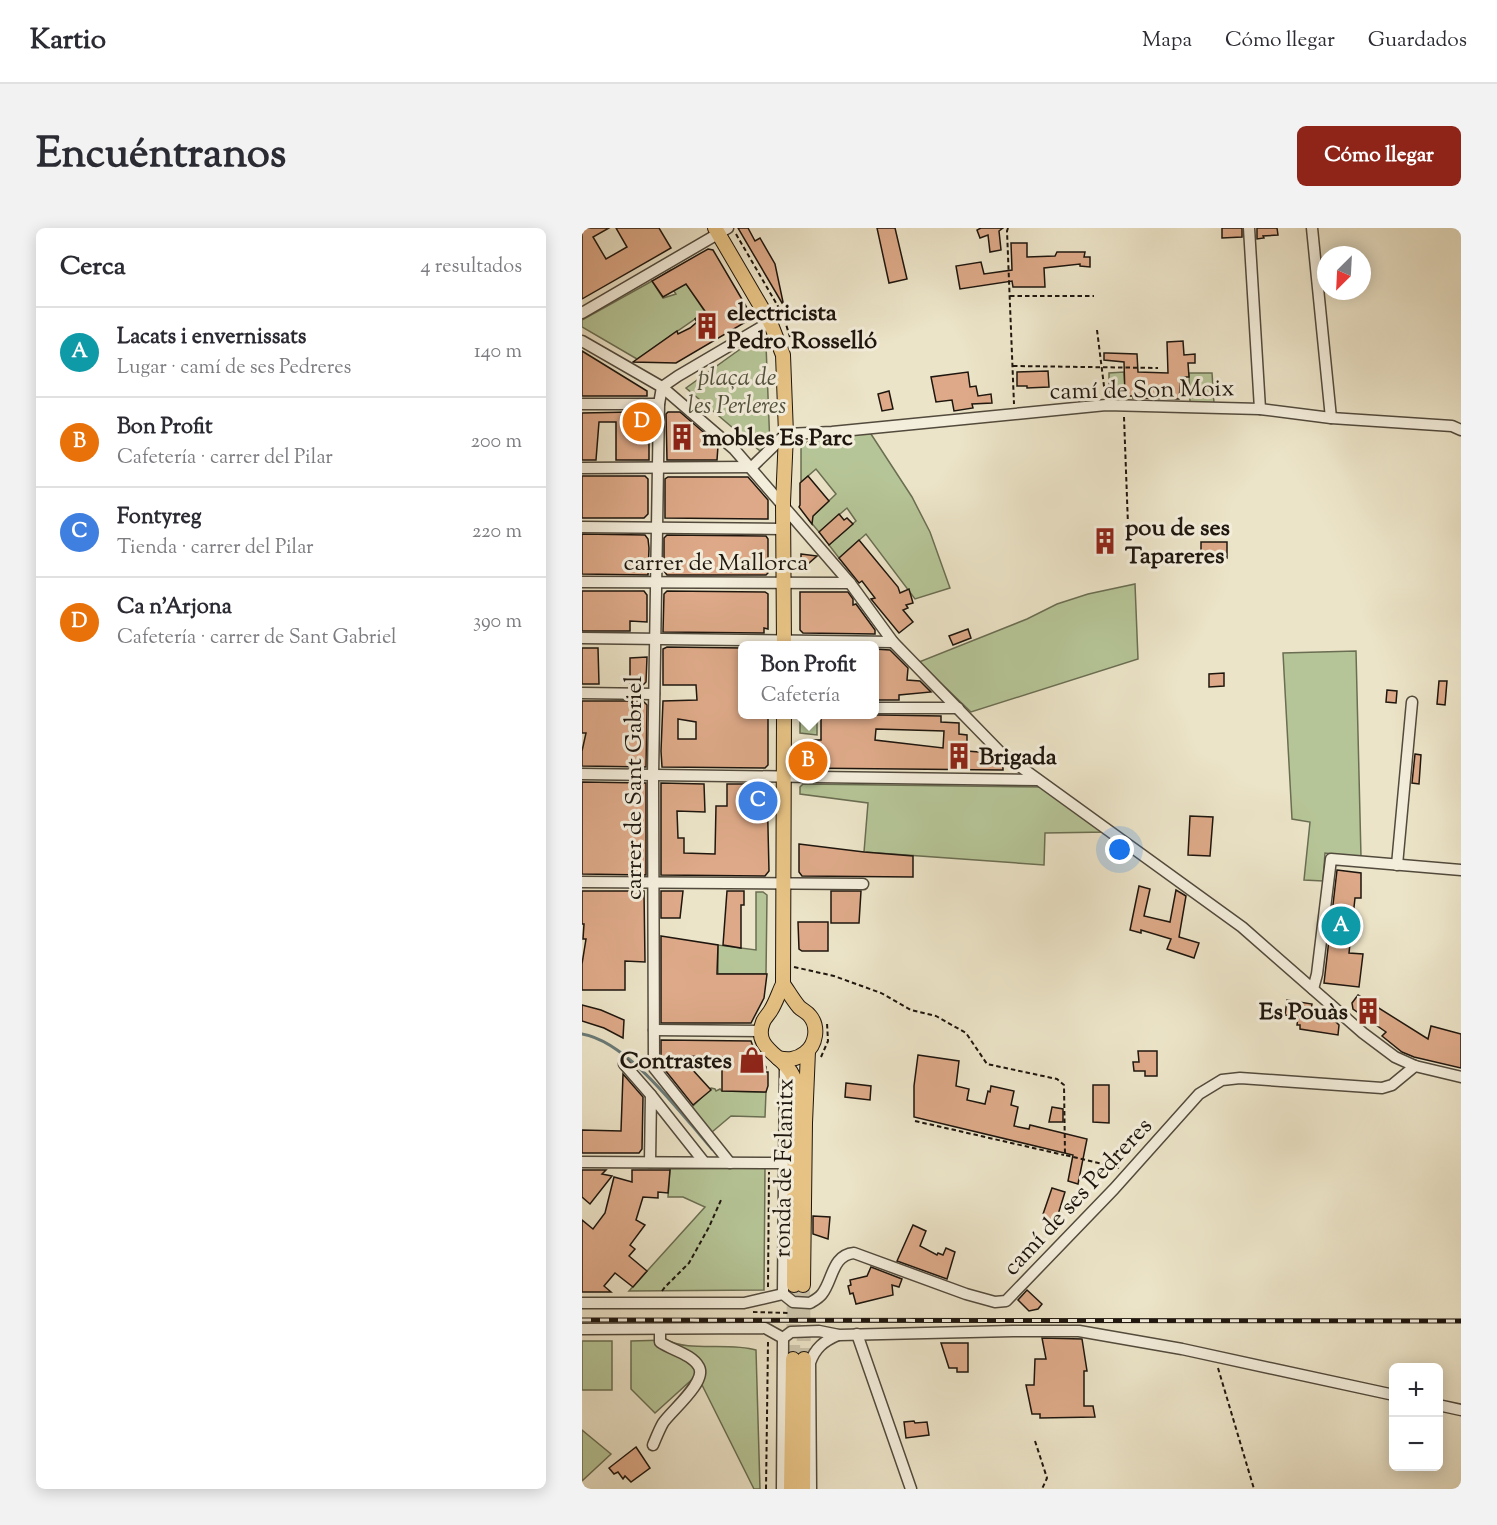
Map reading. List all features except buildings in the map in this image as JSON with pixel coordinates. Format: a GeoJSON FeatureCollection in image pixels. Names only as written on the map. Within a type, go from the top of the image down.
{"type":"FeatureCollection","features":[{"type":"Feature","properties":{"kind":"main road"},"geometry":{"type":"LineString","coordinates":[[720,230],[770,322],[783,356],[786,434],[783,503],[784,641]]}},
{"type":"Feature","properties":{"kind":"main road"},"geometry":{"type":"LineString","coordinates":[[783,984],[800,1007],[810,1016],[815,1027],[815,1037],[808,1051],[800,1057],[782,1062],[764,1045],[761,1031],[763,1021],[771,1011],[783,984],[784,719]]}},
{"type":"Feature","properties":{"kind":"main road"},"geometry":{"type":"LineString","coordinates":[[771,1011],[782,1006],[800,1007]]}},
{"type":"Feature","properties":{"kind":"main road","name":"ronda de Felanitx"},"geometry":{"type":"LineString","coordinates":[[793,1288],[808,1051]]}},
{"type":"Feature","properties":{"kind":"main road","name":"ronda de Felanitx"},"geometry":{"type":"LineString","coordinates":[[782,1062],[793,1076],[795,1090],[793,1288]]}},
{"type":"Feature","properties":{"kind":"main road"},"geometry":{"type":"LineString","coordinates":[[791,1489],[798,1359],[803,1489]]}},
{"type":"Feature","properties":{"kind":"street"},"geometry":{"type":"LineString","coordinates":[[1249,228],[1260,410]]}},
{"type":"Feature","properties":{"kind":"street"},"geometry":{"type":"LineString","coordinates":[[1312,228],[1331,418]]}},
{"type":"Feature","properties":{"kind":"street"},"geometry":{"type":"LineString","coordinates":[[582,313],[720,230]]}},
{"type":"Feature","properties":{"kind":"street"},"geometry":{"type":"LineString","coordinates":[[662,387],[770,322]]}},
{"type":"Feature","properties":{"kind":"street"},"geometry":{"type":"LineString","coordinates":[[582,341],[662,387],[734,449],[752,467],[850,583],[893,642],[1000,752],[1242,927],[1363,1033],[1395,1057],[1415,1066],[1461,1077]]}},
{"type":"Feature","properties":{"kind":"street","name":"carrer de Sant Gabriel"},"geometry":{"type":"LineString","coordinates":[[662,387],[659,404],[654,694],[654,1068],[730,1163]]}},
{"type":"Feature","properties":{"kind":"street"},"geometry":{"type":"LineString","coordinates":[[582,404],[659,404]]}},
{"type":"Feature","properties":{"kind":"street","name":"camí de Son Moix"},"geometry":{"type":"LineString","coordinates":[[786,434],[832,432],[1106,405],[1260,410],[1331,418],[1452,426],[1461,430]]}},
{"type":"Feature","properties":{"kind":"street"},"geometry":{"type":"LineString","coordinates":[[582,468],[752,467],[786,434]]}},
{"type":"Feature","properties":{"kind":"street"},"geometry":{"type":"LineString","coordinates":[[582,527],[783,529]]}},
{"type":"Feature","properties":{"kind":"street","name":"carrer de Mallorca"},"geometry":{"type":"LineString","coordinates":[[582,582],[850,583]]}},
{"type":"Feature","properties":{"kind":"street"},"geometry":{"type":"LineString","coordinates":[[582,638],[738,642]]}},
{"type":"Feature","properties":{"kind":"street"},"geometry":{"type":"LineString","coordinates":[[879,642],[893,642]]}},
{"type":"Feature","properties":{"kind":"street"},"geometry":{"type":"LineString","coordinates":[[582,693],[654,694]]}},
{"type":"Feature","properties":{"kind":"street"},"geometry":{"type":"LineString","coordinates":[[1397,865],[1412,702]]}},
{"type":"Feature","properties":{"kind":"street"},"geometry":{"type":"LineString","coordinates":[[879,708],[958,708]]}},
{"type":"Feature","properties":{"kind":"street"},"geometry":{"type":"LineString","coordinates":[[582,774],[1038,780]]}},
{"type":"Feature","properties":{"kind":"street"},"geometry":{"type":"LineString","coordinates":[[1312,989],[1317,974],[1331,860],[1461,870]]}},
{"type":"Feature","properties":{"kind":"street"},"geometry":{"type":"LineString","coordinates":[[582,882],[863,884]]}},
{"type":"Feature","properties":{"kind":"street"},"geometry":{"type":"LineString","coordinates":[[654,1030],[761,1031]]}},
{"type":"Feature","properties":{"kind":"street"},"geometry":{"type":"LineString","coordinates":[[582,1303],[744,1303],[793,1288],[785,1163],[782,1062]]}},
{"type":"Feature","properties":{"kind":"street"},"geometry":{"type":"LineString","coordinates":[[624,1064],[704,1162]]}},
{"type":"Feature","properties":{"kind":"street","name":"camí de ses Pedreres"},"geometry":{"type":"LineString","coordinates":[[793,1288],[793,1302],[810,1303],[823,1293],[836,1264],[848,1254],[854,1253],[966,1294],[995,1302],[1006,1301],[1131,1170],[1199,1094],[1222,1080],[1240,1078],[1382,1088],[1392,1085],[1415,1066]]}},
{"type":"Feature","properties":{"kind":"street"},"geometry":{"type":"LineString","coordinates":[[651,1095],[651,1162]]}},
{"type":"Feature","properties":{"kind":"street"},"geometry":{"type":"LineString","coordinates":[[582,1162],[785,1163]]}},
{"type":"Feature","properties":{"kind":"street"},"geometry":{"type":"LineString","coordinates":[[582,1329],[765,1328],[783,1338]]}},
{"type":"Feature","properties":{"kind":"street"},"geometry":{"type":"LineString","coordinates":[[653,1444],[662,1424],[691,1391],[700,1374],[700,1368],[695,1363],[660,1342],[660,1329]]}},
{"type":"Feature","properties":{"kind":"street"},"geometry":{"type":"LineString","coordinates":[[783,1338],[791,1332],[819,1331],[839,1335],[1079,1331],[1143,1341],[1389,1394]]}},
{"type":"Feature","properties":{"kind":"street"},"geometry":{"type":"LineString","coordinates":[[812,1489],[810,1363],[819,1346],[839,1335]]}},
{"type":"Feature","properties":{"kind":"street"},"geometry":{"type":"LineString","coordinates":[[857,1335],[911,1489]]}},
{"type":"Feature","properties":{"kind":"street"},"geometry":{"type":"LineString","coordinates":[[782,1489],[783,1338]]}},
{"type":"Feature","properties":{"kind":"street"},"geometry":{"type":"LineString","coordinates":[[1443,1406],[1461,1410]]}},
{"type":"Feature","properties":{"kind":"path"},"geometry":{"type":"LineString","coordinates":[[1008,228],[1014,413]]}},
{"type":"Feature","properties":{"kind":"path"},"geometry":{"type":"LineString","coordinates":[[1010,296],[1094,296]]}},
{"type":"Feature","properties":{"kind":"path"},"geometry":{"type":"LineString","coordinates":[[1097,330],[1106,405]]}},
{"type":"Feature","properties":{"kind":"path"},"geometry":{"type":"LineString","coordinates":[[1013,366],[1158,368]]}},
{"type":"Feature","properties":{"kind":"path"},"geometry":{"type":"LineString","coordinates":[[1124,406],[1128,525]]}},
{"type":"Feature","properties":{"kind":"path"},"geometry":{"type":"LineString","coordinates":[[783,966],[834,976],[881,993],[911,1010],[936,1016],[966,1033],[987,1064],[1057,1079],[1064,1085],[1065,1155]]}},
{"type":"Feature","properties":{"kind":"path"},"geometry":{"type":"LineString","coordinates":[[915,1121],[1131,1170]]}},
{"type":"Feature","properties":{"kind":"path"},"geometry":{"type":"LineString","coordinates":[[765,1292],[769,1285],[768,1163]]}},
{"type":"Feature","properties":{"kind":"path"},"geometry":{"type":"LineString","coordinates":[[661,1303],[661,1294],[665,1287],[688,1263],[710,1227],[721,1200]]}},
{"type":"Feature","properties":{"kind":"path"},"geometry":{"type":"LineString","coordinates":[[761,1336],[768,1342],[766,1489]]}},
{"type":"Feature","properties":{"kind":"path"},"geometry":{"type":"LineString","coordinates":[[1215,1356],[1254,1489]]}},
{"type":"Feature","properties":{"kind":"path"},"geometry":{"type":"LineString","coordinates":[[1035,1441],[1047,1478],[1042,1489]]}},
{"type":"Feature","properties":{"kind":"green space"},"geometry":{"type":"Polygon","coordinates":[[[671,270],[677,279],[682,277],[705,312],[637,359],[582,327],[582,320],[652,281],[663,298],[676,294],[663,275],[671,270]]]}},
{"type":"Feature","properties":{"kind":"green space","name":"plaça de les Perleres"},"geometry":{"type":"Polygon","coordinates":[[[746,345],[766,345],[770,447],[760,451],[686,388],[746,345]]]}},
{"type":"Feature","properties":{"kind":"green space"},"geometry":{"type":"Polygon","coordinates":[[[1124,372],[1126,402],[1109,402],[1109,373],[1124,372]]]}},
{"type":"Feature","properties":{"kind":"green space"},"geometry":{"type":"Polygon","coordinates":[[[1189,373],[1212,373],[1214,403],[1190,402],[1189,373]]]}},
{"type":"Feature","properties":{"kind":"green space"},"geometry":{"type":"Polygon","coordinates":[[[869,431],[912,497],[930,532],[950,588],[915,599],[866,534],[839,558],[829,545],[856,521],[847,508],[819,532],[809,520],[836,494],[816,469],[801,482],[801,444],[838,433],[869,431]]]}},
{"type":"Feature","properties":{"kind":"green space"},"geometry":{"type":"Polygon","coordinates":[[[1135,584],[1138,659],[971,712],[919,662],[1027,619],[1057,604],[1088,594],[1135,584]]]}},
{"type":"Feature","properties":{"kind":"green space"},"geometry":{"type":"Polygon","coordinates":[[[1356,651],[1361,857],[1325,853],[1323,881],[1304,880],[1310,822],[1292,819],[1283,653],[1356,651]]]}},
{"type":"Feature","properties":{"kind":"green space"},"geometry":{"type":"Polygon","coordinates":[[[800,719],[817,719],[817,735],[800,733],[800,719]]]}},
{"type":"Feature","properties":{"kind":"green space"},"geometry":{"type":"Polygon","coordinates":[[[803,784],[1045,787],[1107,832],[1045,833],[1044,865],[864,852],[868,803],[800,794],[800,787],[803,784]]]}},
{"type":"Feature","properties":{"kind":"green space"},"geometry":{"type":"Polygon","coordinates":[[[756,892],[763,892],[767,895],[766,974],[718,974],[718,945],[756,950],[756,892]]]}},
{"type":"Feature","properties":{"kind":"green space"},"geometry":{"type":"Polygon","coordinates":[[[711,1088],[716,1091],[720,1089],[722,1091],[766,1092],[765,1117],[731,1116],[712,1132],[691,1108],[711,1088]]]}},
{"type":"Feature","properties":{"kind":"green space"},"geometry":{"type":"Polygon","coordinates":[[[765,1168],[764,1290],[629,1291],[705,1207],[683,1197],[668,1197],[670,1169],[765,1168]]]}},
{"type":"Feature","properties":{"kind":"green space"},"geometry":{"type":"Polygon","coordinates":[[[667,1340],[686,1346],[756,1350],[760,1489],[754,1489],[697,1375],[655,1413],[631,1389],[631,1341],[667,1340]]]}},
{"type":"Feature","properties":{"kind":"green space"},"geometry":{"type":"Polygon","coordinates":[[[582,1341],[612,1341],[612,1390],[582,1390],[582,1341]]]}},
{"type":"Feature","properties":{"kind":"green space"},"geometry":{"type":"Polygon","coordinates":[[[582,1430],[611,1454],[582,1481],[582,1430]]]}},
{"type":"Feature","properties":{"kind":"waterway"},"geometry":{"type":"LineString","coordinates":[[582,1034],[600,1040],[618,1050],[636,1065],[670,1099],[712,1149]]}},
{"type":"Feature","properties":{"kind":"tunnel"},"geometry":{"type":"LineString","coordinates":[[793,1359],[794,1285]]}},
{"type":"Feature","properties":{"kind":"tunnel"},"geometry":{"type":"LineString","coordinates":[[803,1285],[804,1359]]}},
{"type":"Feature","properties":{"kind":"railway"},"geometry":{"type":"LineString","coordinates":[[582,1320],[1461,1321]]}},
{"type":"Feature","properties":{"kind":"place","name":"electricista Pedro Rosselló"},"geometry":{"type":"Point","coordinates":[707,326]}},
{"type":"Feature","properties":{"kind":"place","name":"Ca n'Arjona"},"geometry":{"type":"Point","coordinates":[642,422]}},
{"type":"Feature","properties":{"kind":"place","name":"mobles Es Parc"},"geometry":{"type":"Point","coordinates":[682,437]}},
{"type":"Feature","properties":{"kind":"place","name":"pou de ses Tapareres"},"geometry":{"type":"Point","coordinates":[1105,541]}},
{"type":"Feature","properties":{"kind":"place","name":"Brigada"},"geometry":{"type":"Point","coordinates":[959,756]}},
{"type":"Feature","properties":{"kind":"place","name":"Bon Profit"},"geometry":{"type":"Point","coordinates":[808,761]}},
{"type":"Feature","properties":{"kind":"place","name":"Fontyreg"},"geometry":{"type":"Point","coordinates":[758,801]}},
{"type":"Feature","properties":{"kind":"place","name":"Lacats i envernissats"},"geometry":{"type":"Point","coordinates":[1341,926]}},
{"type":"Feature","properties":{"kind":"place","name":"Es Pouàs"},"geometry":{"type":"Point","coordinates":[1368,1011]}},
{"type":"Feature","properties":{"kind":"place","name":"Contrastes"},"geometry":{"type":"Point","coordinates":[752,1060]}}]}
